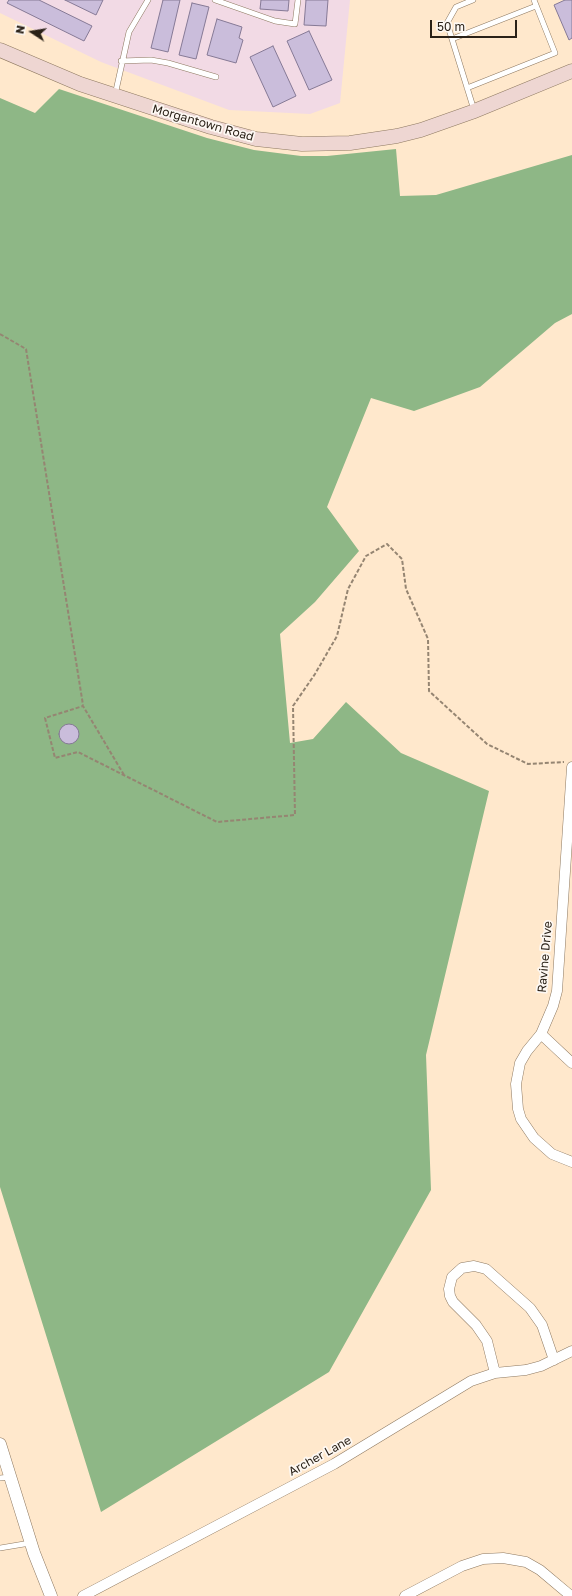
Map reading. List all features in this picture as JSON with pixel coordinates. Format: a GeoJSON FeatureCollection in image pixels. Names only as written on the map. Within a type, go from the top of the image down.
{"type":"FeatureCollection","features":[{"type":"Feature","properties":{"kind":"main road","name":"Morgantown Road"},"geometry":{"type":"LineString","coordinates":[[0,50],[46,70],[115,96],[234,134],[256,139],[302,144],[350,143],[397,136],[445,122],[475,111],[572,71]]}},
{"type":"Feature","properties":{"kind":"street","name":"Ravine Drive"},"geometry":{"type":"LineString","coordinates":[[568,765],[557,990],[553,1006],[541,1034],[527,1051],[520,1063],[516,1084],[518,1109],[522,1119],[542,1146],[552,1154],[572,1162]]}},
{"type":"Feature","properties":{"kind":"street"},"geometry":{"type":"LineString","coordinates":[[541,1034],[572,1063]]}},
{"type":"Feature","properties":{"kind":"street"},"geometry":{"type":"LineString","coordinates":[[495,1373],[487,1341],[476,1325],[453,1302],[450,1296],[449,1289],[452,1277],[462,1268],[474,1266],[486,1269],[530,1308],[542,1325],[554,1360]]}},
{"type":"Feature","properties":{"kind":"street","name":"Archer Lane"},"geometry":{"type":"LineString","coordinates":[[84,1596],[334,1464],[471,1381],[495,1373],[526,1370],[554,1360],[572,1351]]}},
{"type":"Feature","properties":{"kind":"street"},"geometry":{"type":"LineString","coordinates":[[0,1444],[5,1478],[51,1596]]}},
{"type":"Feature","properties":{"kind":"street"},"geometry":{"type":"LineString","coordinates":[[405,1596],[462,1566],[483,1559],[503,1558],[526,1562],[540,1570],[571,1596]]}},
{"type":"Feature","properties":{"kind":"lane"},"geometry":{"type":"LineString","coordinates":[[115,96],[121,61],[129,32],[148,0]]}},
{"type":"Feature","properties":{"kind":"lane"},"geometry":{"type":"LineString","coordinates":[[215,0],[275,21],[296,24],[298,0]]}},
{"type":"Feature","properties":{"kind":"lane"},"geometry":{"type":"LineString","coordinates":[[473,0],[456,7],[447,23],[475,111]]}},
{"type":"Feature","properties":{"kind":"lane"},"geometry":{"type":"LineString","coordinates":[[468,88],[555,53],[534,0]]}},
{"type":"Feature","properties":{"kind":"lane"},"geometry":{"type":"LineString","coordinates":[[452,39],[536,6]]}},
{"type":"Feature","properties":{"kind":"lane"},"geometry":{"type":"LineString","coordinates":[[121,61],[151,60],[168,63],[216,77]]}},
{"type":"Feature","properties":{"kind":"lane"},"geometry":{"type":"LineString","coordinates":[[0,1548],[31,1543]]}},
{"type":"Feature","properties":{"kind":"path"},"geometry":{"type":"LineString","coordinates":[[0,334],[26,349],[83,706],[124,775]]}},
{"type":"Feature","properties":{"kind":"path"},"geometry":{"type":"LineString","coordinates":[[83,706],[44,718],[55,758],[78,752],[217,822],[295,815],[293,706],[315,674],[337,636],[348,588],[366,556],[387,544],[402,559],[406,589],[428,639],[429,691],[487,744],[528,764],[568,765]]}},
{"type":"Feature","properties":{"kind":"shaded area"},"geometry":{"type":"Polygon","coordinates":[[[0,0],[350,0],[340,103],[310,114],[229,110],[101,62],[0,13],[0,0]]]}},
{"type":"Feature","properties":{"kind":"green space"},"geometry":{"type":"Polygon","coordinates":[[[59,89],[207,138],[254,150],[301,156],[327,156],[396,149],[400,196],[436,195],[572,155],[572,314],[555,323],[480,387],[414,411],[371,398],[327,507],[359,551],[315,602],[280,634],[290,743],[313,739],[346,702],[401,753],[489,791],[426,1055],[431,1190],[329,1372],[101,1512],[0,1187],[0,98],[35,113],[59,89]]]}},
{"type":"Feature","properties":{"kind":"building"},"geometry":{"type":"Polygon","coordinates":[[[9,0],[39,0],[92,26],[84,41],[7,3],[9,0]]]}},
{"type":"Feature","properties":{"kind":"building"},"geometry":{"type":"Polygon","coordinates":[[[65,0],[103,0],[96,15],[65,0]]]}},
{"type":"Feature","properties":{"kind":"building"},"geometry":{"type":"Polygon","coordinates":[[[163,0],[180,0],[168,52],[151,48],[163,0]]]}},
{"type":"Feature","properties":{"kind":"building"},"geometry":{"type":"Polygon","coordinates":[[[261,0],[289,0],[288,11],[260,9],[261,0]]]}},
{"type":"Feature","properties":{"kind":"building"},"geometry":{"type":"Polygon","coordinates":[[[306,0],[328,0],[326,26],[304,25],[306,0]]]}},
{"type":"Feature","properties":{"kind":"building"},"geometry":{"type":"Polygon","coordinates":[[[565,0],[572,0],[572,38],[569,40],[554,5],[565,0]]]}},
{"type":"Feature","properties":{"kind":"building"},"geometry":{"type":"Polygon","coordinates":[[[192,3],[209,7],[196,59],[179,55],[192,3]]]}},
{"type":"Feature","properties":{"kind":"building"},"geometry":{"type":"Polygon","coordinates":[[[217,19],[242,27],[239,38],[243,40],[236,63],[207,55],[217,19]]]}},
{"type":"Feature","properties":{"kind":"building"},"geometry":{"type":"Polygon","coordinates":[[[309,31],[332,80],[309,90],[287,41],[309,31]]]}},
{"type":"Feature","properties":{"kind":"building"},"geometry":{"type":"Polygon","coordinates":[[[273,46],[296,96],[273,107],[250,57],[273,46]]]}},
{"type":"Feature","properties":{"kind":"building"},"geometry":{"type":"Polygon","coordinates":[[[69,724],[76,727],[79,734],[76,741],[69,744],[62,741],[59,734],[62,727],[69,724]]]}}]}
